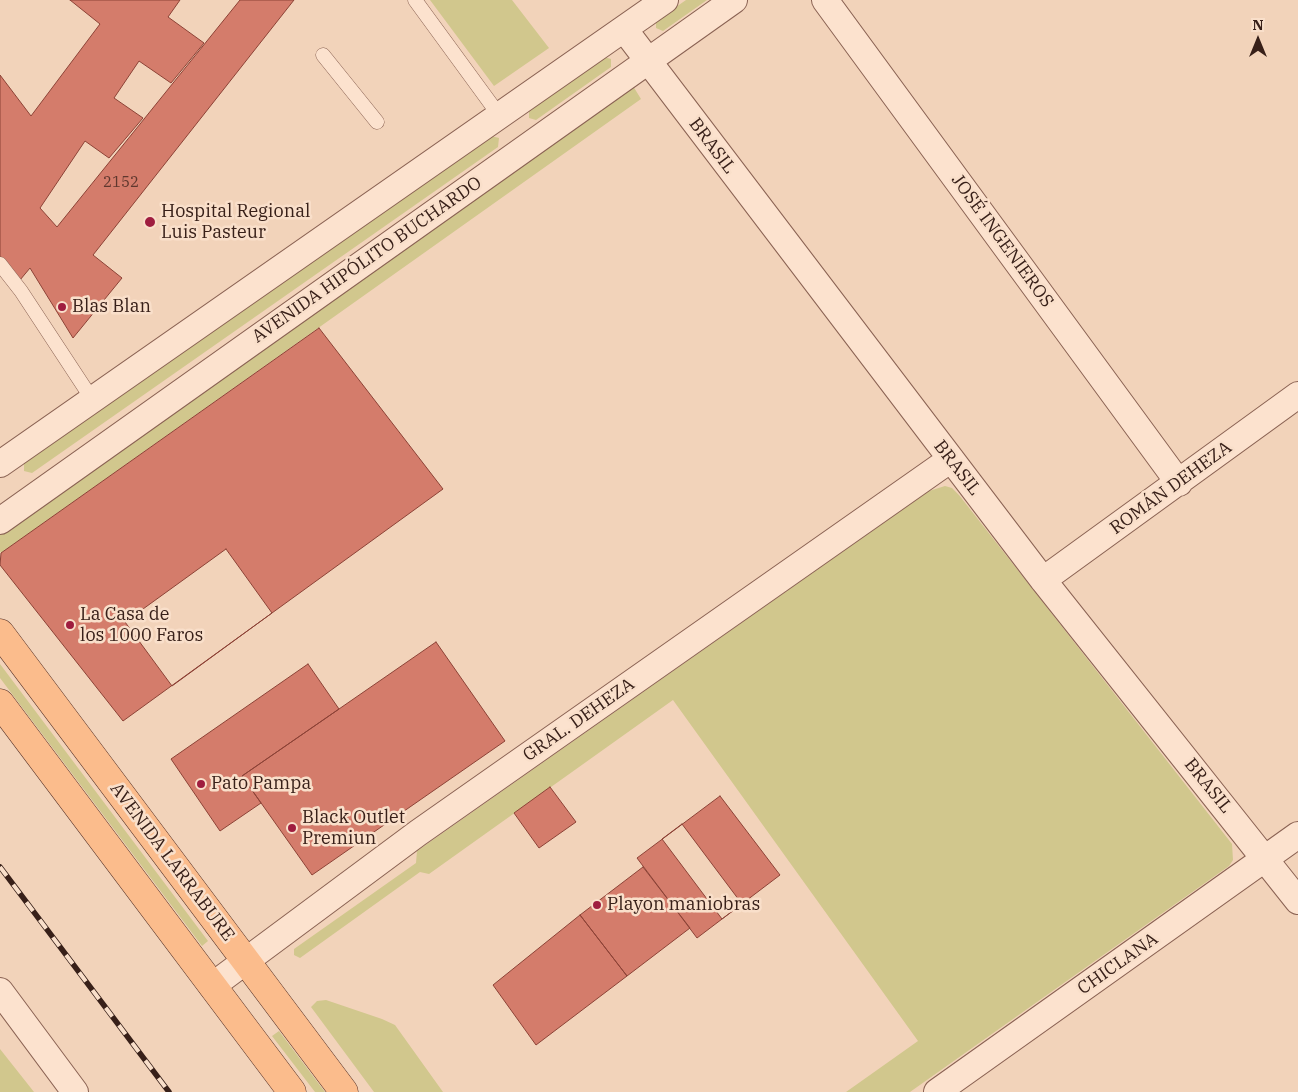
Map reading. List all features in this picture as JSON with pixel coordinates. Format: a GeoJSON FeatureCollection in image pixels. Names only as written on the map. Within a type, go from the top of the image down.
{"type":"FeatureCollection","features":[{"type":"Feature","properties":{"kind":"main road","name":"AVENIDA LARRABURE"},"geometry":{"type":"LineString","coordinates":[[0,633],[344,1092]]}},
{"type":"Feature","properties":{"kind":"main road"},"geometry":{"type":"LineString","coordinates":[[0,703],[292,1092]]}},
{"type":"Feature","properties":{"kind":"street"},"geometry":{"type":"LineString","coordinates":[[0,464],[665,0]]}},
{"type":"Feature","properties":{"kind":"street","name":"AVENIDA HIPÓLITO BUCHARDO"},"geometry":{"type":"LineString","coordinates":[[0,521],[734,0]]}},
{"type":"Feature","properties":{"kind":"street","name":"JOSÉ INGENIEROS"},"geometry":{"type":"LineString","coordinates":[[825,0],[1178,482]]}},
{"type":"Feature","properties":{"kind":"street","name":"BRASIL"},"geometry":{"type":"LineString","coordinates":[[624,29],[1043,580],[1266,858],[1298,901]]}},
{"type":"Feature","properties":{"kind":"street"},"geometry":{"type":"LineString","coordinates":[[499,115],[526,147]]}},
{"type":"Feature","properties":{"kind":"street","name":"ROMÁN DEHEZA"},"geometry":{"type":"LineString","coordinates":[[1043,580],[1298,395]]}},
{"type":"Feature","properties":{"kind":"street","name":"GRAL. DEHEZA"},"geometry":{"type":"LineString","coordinates":[[212,986],[418,833],[951,459]]}},
{"type":"Feature","properties":{"kind":"street","name":"CHICLANA"},"geometry":{"type":"LineString","coordinates":[[937,1092],[1298,835]]}},
{"type":"Feature","properties":{"kind":"street"},"geometry":{"type":"LineString","coordinates":[[0,991],[75,1092]]}},
{"type":"Feature","properties":{"kind":"lane"},"geometry":{"type":"LineString","coordinates":[[415,0],[499,115]]}},
{"type":"Feature","properties":{"kind":"lane"},"geometry":{"type":"LineString","coordinates":[[323,55],[377,122]]}},
{"type":"Feature","properties":{"kind":"lane"},"geometry":{"type":"LineString","coordinates":[[0,264],[21,291],[92,399]]}},
{"type":"Feature","properties":{"kind":"shaded area"},"geometry":{"type":"Polygon","coordinates":[[[430,0],[512,0],[549,48],[494,86],[430,0]]]}},
{"type":"Feature","properties":{"kind":"shaded area"},"geometry":{"type":"Polygon","coordinates":[[[686,0],[707,0],[663,31],[656,28],[656,21],[686,0]]]}},
{"type":"Feature","properties":{"kind":"shaded area"},"geometry":{"type":"Polygon","coordinates":[[[604,57],[611,59],[611,67],[536,120],[529,118],[529,110],[604,57]]]}},
{"type":"Feature","properties":{"kind":"shaded area"},"geometry":{"type":"Polygon","coordinates":[[[633,86],[641,99],[1,553],[0,535],[633,86]]]}},
{"type":"Feature","properties":{"kind":"shaded area"},"geometry":{"type":"Polygon","coordinates":[[[491,136],[499,138],[498,147],[32,473],[24,471],[24,463],[491,136]]]}},
{"type":"Feature","properties":{"kind":"shaded area"},"geometry":{"type":"Polygon","coordinates":[[[945,486],[952,488],[959,495],[1232,844],[1233,860],[1229,866],[910,1092],[846,1092],[918,1041],[673,700],[429,874],[420,872],[300,958],[294,955],[294,949],[416,863],[417,851],[929,491],[945,486]]]}},
{"type":"Feature","properties":{"kind":"shaded area"},"geometry":{"type":"Polygon","coordinates":[[[0,664],[208,941],[202,946],[0,678],[0,664]]]}},
{"type":"Feature","properties":{"kind":"shaded area"},"geometry":{"type":"Polygon","coordinates":[[[326,1000],[395,1025],[443,1092],[374,1092],[311,1007],[317,1001],[326,1000]]]}},
{"type":"Feature","properties":{"kind":"shaded area"},"geometry":{"type":"Polygon","coordinates":[[[279,1031],[325,1092],[315,1092],[272,1036],[279,1031]]]}},
{"type":"Feature","properties":{"kind":"shaded area"},"geometry":{"type":"Polygon","coordinates":[[[0,1049],[34,1092],[0,1092],[0,1049]]]}},
{"type":"Feature","properties":{"kind":"building"},"geometry":{"type":"Polygon","coordinates":[[[70,0],[180,0],[168,17],[204,43],[171,83],[139,61],[114,98],[143,118],[109,158],[85,141],[40,208],[57,227],[240,0],[294,0],[93,255],[122,278],[73,338],[30,268],[20,280],[0,273],[0,75],[31,116],[100,24],[70,0]]]}},
{"type":"Feature","properties":{"kind":"building"},"geometry":{"type":"Polygon","coordinates":[[[319,328],[443,489],[123,721],[0,565],[1,553],[319,328]]]}},
{"type":"Feature","properties":{"kind":"building"},"geometry":{"type":"Polygon","coordinates":[[[226,549],[272,613],[172,686],[125,622],[226,549]]]}},
{"type":"Feature","properties":{"kind":"building"},"geometry":{"type":"Polygon","coordinates":[[[436,642],[505,741],[312,875],[242,776],[436,642]]]}},
{"type":"Feature","properties":{"kind":"building"},"geometry":{"type":"Polygon","coordinates":[[[308,664],[339,709],[242,776],[261,803],[220,831],[171,759],[308,664]]]}},
{"type":"Feature","properties":{"kind":"building"},"geometry":{"type":"Polygon","coordinates":[[[550,787],[576,822],[539,848],[514,813],[550,787]]]}},
{"type":"Feature","properties":{"kind":"building"},"geometry":{"type":"Polygon","coordinates":[[[720,796],[780,875],[697,938],[637,858],[720,796]]]}},
{"type":"Feature","properties":{"kind":"building"},"geometry":{"type":"Polygon","coordinates":[[[682,824],[742,904],[722,919],[662,839],[682,824]]]}},
{"type":"Feature","properties":{"kind":"building"},"geometry":{"type":"Polygon","coordinates":[[[643,867],[690,928],[627,976],[580,915],[643,867]]]}},
{"type":"Feature","properties":{"kind":"building"},"geometry":{"type":"Polygon","coordinates":[[[580,915],[627,976],[536,1045],[493,985],[580,915]]]}},
{"type":"Feature","properties":{"kind":"railway"},"geometry":{"type":"LineString","coordinates":[[0,867],[169,1092]]}},
{"type":"Feature","properties":{"kind":"place","name":"Hospital Regional Luis Pasteur"},"geometry":{"type":"Point","coordinates":[150,222]}},
{"type":"Feature","properties":{"kind":"place","name":"Blas Blan"},"geometry":{"type":"Point","coordinates":[62,307]}},
{"type":"Feature","properties":{"kind":"place","name":"La Casa de los 1000 Faros"},"geometry":{"type":"Point","coordinates":[70,625]}},
{"type":"Feature","properties":{"kind":"place","name":"Pato Pampa"},"geometry":{"type":"Point","coordinates":[201,784]}},
{"type":"Feature","properties":{"kind":"place","name":"Black Outlet Premiun"},"geometry":{"type":"Point","coordinates":[292,828]}},
{"type":"Feature","properties":{"kind":"place","name":"Playon maniobras"},"geometry":{"type":"Point","coordinates":[597,905]}}]}
